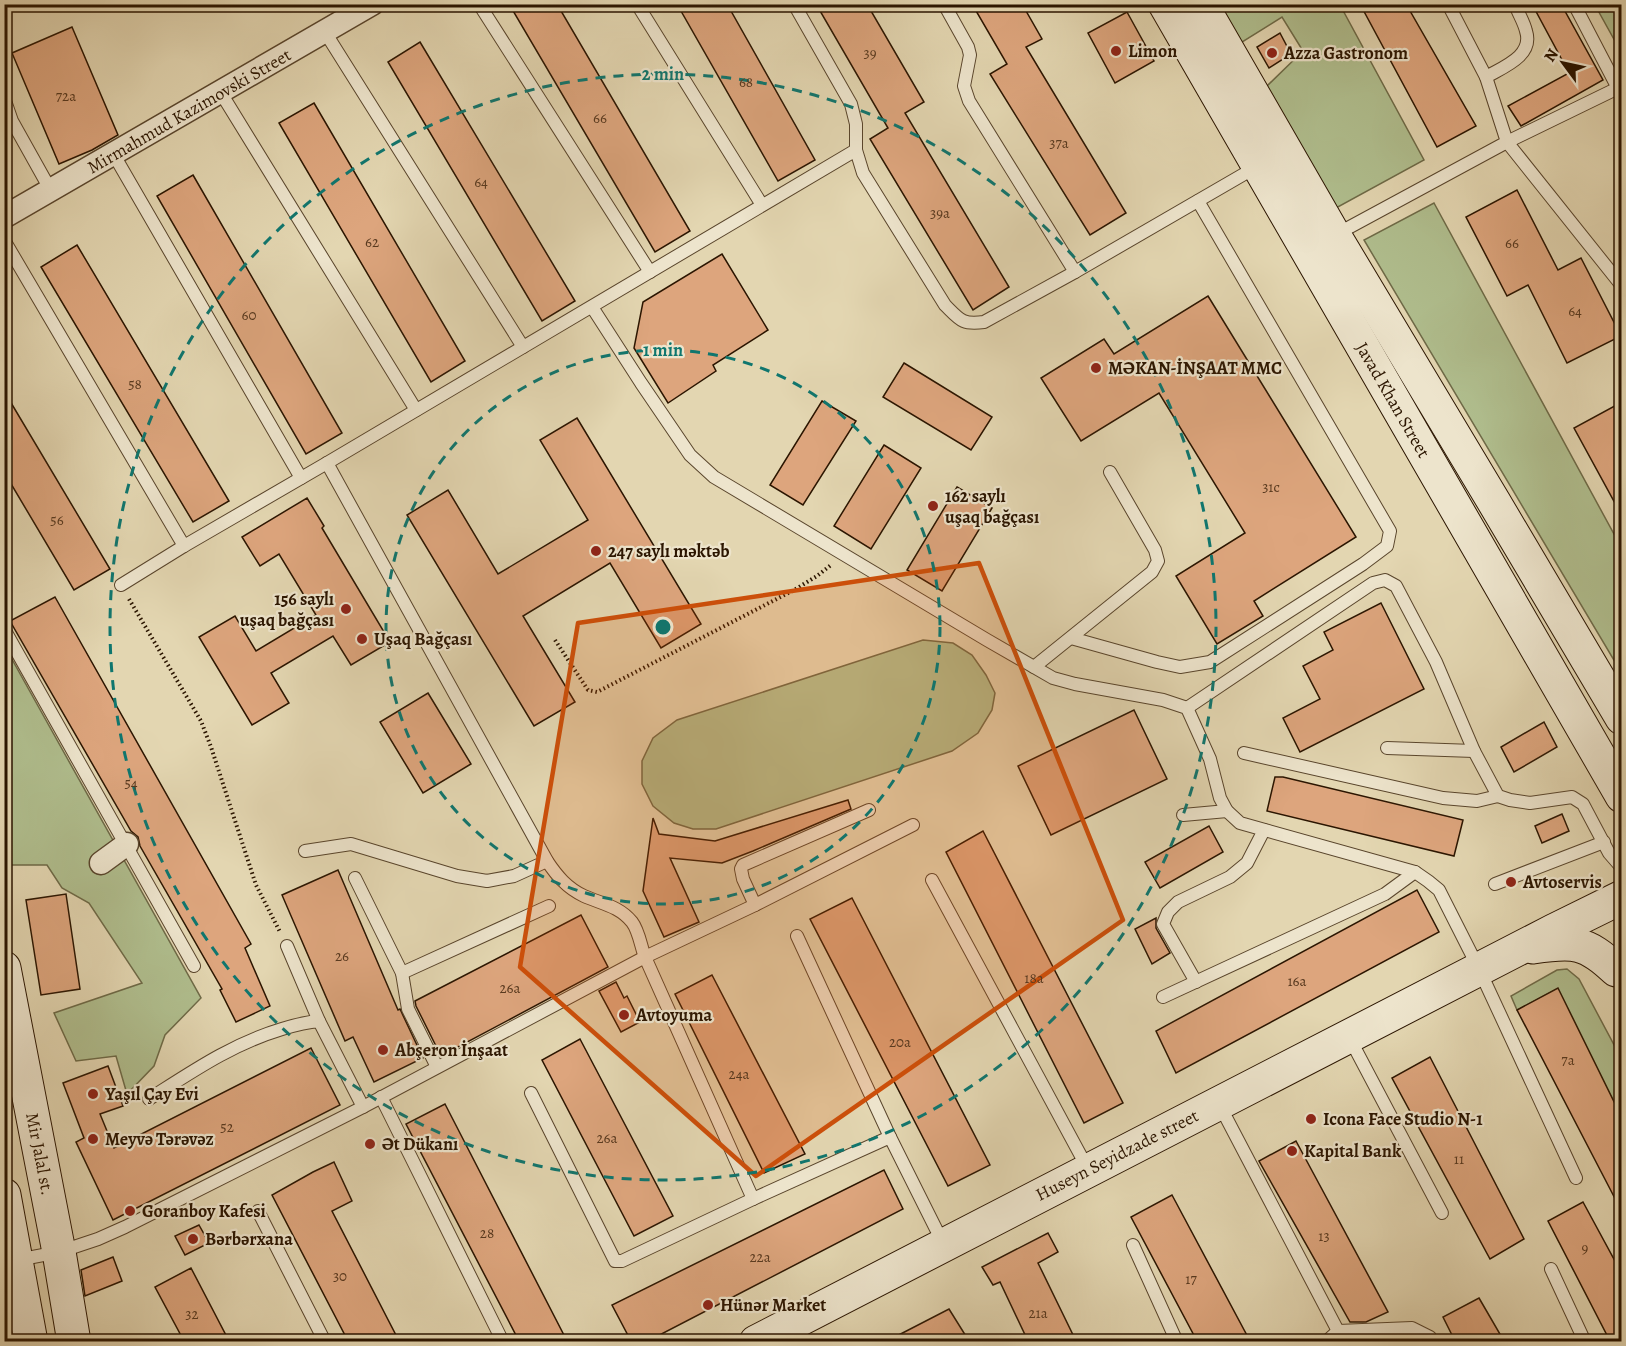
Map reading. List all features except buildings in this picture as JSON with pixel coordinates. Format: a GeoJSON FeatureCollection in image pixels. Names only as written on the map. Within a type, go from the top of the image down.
{"type":"FeatureCollection","features":[{"type":"Feature","properties":{"kind":"street","name":"Mirmahmud Kazimovski Street"},"geometry":{"type":"LineString","coordinates":[[4,217],[372,4]]}},
{"type":"Feature","properties":{"kind":"street","name":"Javad Khan Street"},"geometry":{"type":"LineString","coordinates":[[1165,4],[1622,796]]}},
{"type":"Feature","properties":{"kind":"street","name":"Javad Khan Street"},"geometry":{"type":"LineString","coordinates":[[1201,4],[1334,235],[1622,718]]}},
{"type":"Feature","properties":{"kind":"street"},"geometry":{"type":"LineString","coordinates":[[101,863],[127,844]]}},
{"type":"Feature","properties":{"kind":"street"},"geometry":{"type":"LineString","coordinates":[[1619,975],[1611,951],[1610,937],[1611,925],[1622,897]]}},
{"type":"Feature","properties":{"kind":"street","name":"Huseyn Seyidzade street"},"geometry":{"type":"LineString","coordinates":[[756,1341],[1622,897]]}},
{"type":"Feature","properties":{"kind":"street"},"geometry":{"type":"LineString","coordinates":[[1610,937],[1622,907]]}},
{"type":"Feature","properties":{"kind":"street"},"geometry":{"type":"LineString","coordinates":[[1520,949],[1567,943],[1582,946],[1604,958],[1619,975]]}},
{"type":"Feature","properties":{"kind":"street","name":"Mir Jalal st."},"geometry":{"type":"LineString","coordinates":[[4,968],[74,1341]]}},
{"type":"Feature","properties":{"kind":"street"},"geometry":{"type":"LineString","coordinates":[[4,1196],[10,1261],[31,1341]]}},
{"type":"Feature","properties":{"kind":"lane"},"geometry":{"type":"LineString","coordinates":[[479,4],[650,272]]}},
{"type":"Feature","properties":{"kind":"lane"},"geometry":{"type":"LineString","coordinates":[[637,4],[762,205]]}},
{"type":"Feature","properties":{"kind":"lane"},"geometry":{"type":"LineString","coordinates":[[794,4],[851,104],[856,124],[856,150],[863,173],[945,305],[957,318],[969,324],[984,322],[1258,166]]}},
{"type":"Feature","properties":{"kind":"lane"},"geometry":{"type":"LineString","coordinates":[[944,4],[968,47],[970,55],[964,86],[969,101],[1075,272]]}},
{"type":"Feature","properties":{"kind":"lane"},"geometry":{"type":"LineString","coordinates":[[1448,4],[1486,77],[1507,142],[1622,286]]}},
{"type":"Feature","properties":{"kind":"lane"},"geometry":{"type":"LineString","coordinates":[[1486,77],[1518,59],[1527,46],[1527,33],[1515,4]]}},
{"type":"Feature","properties":{"kind":"lane"},"geometry":{"type":"LineString","coordinates":[[1334,235],[1507,142],[1620,92],[1574,4]]}},
{"type":"Feature","properties":{"kind":"lane"},"geometry":{"type":"LineString","coordinates":[[325,32],[523,347]]}},
{"type":"Feature","properties":{"kind":"lane"},"geometry":{"type":"LineString","coordinates":[[221,93],[417,410]]}},
{"type":"Feature","properties":{"kind":"lane"},"geometry":{"type":"LineString","coordinates":[[4,98],[12,121],[50,189]]}},
{"type":"Feature","properties":{"kind":"lane"},"geometry":{"type":"LineString","coordinates":[[121,585],[856,150]]}},
{"type":"Feature","properties":{"kind":"lane"},"geometry":{"type":"LineString","coordinates":[[114,154],[301,478]]}},
{"type":"Feature","properties":{"kind":"lane"},"geometry":{"type":"LineString","coordinates":[[1071,638],[1180,667],[1210,662],[1363,564],[1387,546],[1390,531],[1198,201]]}},
{"type":"Feature","properties":{"kind":"lane"},"geometry":{"type":"LineString","coordinates":[[4,240],[184,546]]}},
{"type":"Feature","properties":{"kind":"lane"},"geometry":{"type":"LineString","coordinates":[[592,307],[690,455],[714,477],[1053,678],[1163,700],[1187,708],[1210,759],[1220,798],[1227,811],[1240,823],[1414,872],[1439,890],[1479,969],[1576,1178]]}},
{"type":"Feature","properties":{"kind":"lane"},"geometry":{"type":"LineString","coordinates":[[327,463],[547,861],[560,880],[583,896],[608,904],[634,924],[645,957],[753,1199]]}},
{"type":"Feature","properties":{"kind":"lane"},"geometry":{"type":"LineString","coordinates":[[1034,667],[1152,572],[1158,561],[1155,550],[1110,472]]}},
{"type":"Feature","properties":{"kind":"lane"},"geometry":{"type":"LineString","coordinates":[[1187,708],[1373,583],[1385,580],[1396,586],[1436,662],[1474,751],[1498,796]]}},
{"type":"Feature","properties":{"kind":"lane"},"geometry":{"type":"LineString","coordinates":[[4,629],[194,966]]}},
{"type":"Feature","properties":{"kind":"lane"},"geometry":{"type":"LineString","coordinates":[[1388,748],[1474,751]]}},
{"type":"Feature","properties":{"kind":"lane"},"geometry":{"type":"LineString","coordinates":[[1245,753],[1443,798],[1477,801],[1498,796],[1530,803],[1572,797],[1583,804],[1609,853],[1622,868]]}},
{"type":"Feature","properties":{"kind":"lane"},"geometry":{"type":"LineString","coordinates":[[755,905],[743,879],[741,869],[743,865],[869,810]]}},
{"type":"Feature","properties":{"kind":"lane"},"geometry":{"type":"LineString","coordinates":[[1183,815],[1227,811]]}},
{"type":"Feature","properties":{"kind":"lane"},"geometry":{"type":"LineString","coordinates":[[10,1261],[59,1252],[125,1227],[363,1107],[645,957],[755,905],[913,825]]}},
{"type":"Feature","properties":{"kind":"lane"},"geometry":{"type":"LineString","coordinates":[[1196,982],[1163,924],[1168,912],[1178,902],[1230,877],[1247,863],[1264,830]]}},
{"type":"Feature","properties":{"kind":"lane"},"geometry":{"type":"LineString","coordinates":[[1495,884],[1604,842]]}},
{"type":"Feature","properties":{"kind":"lane"},"geometry":{"type":"LineString","coordinates":[[304,851],[351,844],[457,876],[486,881],[514,876],[547,861]]}},
{"type":"Feature","properties":{"kind":"lane"},"geometry":{"type":"LineString","coordinates":[[1163,998],[1385,894],[1414,872]]}},
{"type":"Feature","properties":{"kind":"lane"},"geometry":{"type":"LineString","coordinates":[[355,878],[402,973],[408,1009],[437,1067]]}},
{"type":"Feature","properties":{"kind":"lane"},"geometry":{"type":"LineString","coordinates":[[932,879],[1088,1170]]}},
{"type":"Feature","properties":{"kind":"lane"},"geometry":{"type":"LineString","coordinates":[[402,973],[549,906]]}},
{"type":"Feature","properties":{"kind":"lane"},"geometry":{"type":"LineString","coordinates":[[797,936],[890,1137],[943,1244]]}},
{"type":"Feature","properties":{"kind":"lane"},"geometry":{"type":"LineString","coordinates":[[287,946],[319,1021],[363,1107]]}},
{"type":"Feature","properties":{"kind":"lane"},"geometry":{"type":"LineString","coordinates":[[149,1099],[218,1056],[257,1036],[305,1022],[319,1021]]}},
{"type":"Feature","properties":{"kind":"lane"},"geometry":{"type":"LineString","coordinates":[[1348,1036],[1442,1213]]}},
{"type":"Feature","properties":{"kind":"lane"},"geometry":{"type":"LineString","coordinates":[[531,1093],[615,1260],[622,1261],[890,1137]]}},
{"type":"Feature","properties":{"kind":"lane"},"geometry":{"type":"LineString","coordinates":[[381,1097],[503,1341]]}},
{"type":"Feature","properties":{"kind":"lane"},"geometry":{"type":"LineString","coordinates":[[1218,1103],[1338,1331]]}},
{"type":"Feature","properties":{"kind":"lane"},"geometry":{"type":"LineString","coordinates":[[258,1211],[325,1341]]}},
{"type":"Feature","properties":{"kind":"lane"},"geometry":{"type":"LineString","coordinates":[[1132,1245],[1178,1341]]}},
{"type":"Feature","properties":{"kind":"lane"},"geometry":{"type":"LineString","coordinates":[[1551,1269],[1585,1341]]}},
{"type":"Feature","properties":{"kind":"lane"},"geometry":{"type":"LineString","coordinates":[[1326,1341],[1338,1331],[1412,1328],[1432,1341]]}},
{"type":"Feature","properties":{"kind":"path"},"geometry":{"type":"LineString","coordinates":[[555,640],[588,690],[597,692],[794,590],[817,576],[843,555]]}},
{"type":"Feature","properties":{"kind":"path"},"geometry":{"type":"LineString","coordinates":[[121,585],[201,721],[256,885],[287,946]]}},
{"type":"Feature","properties":{"kind":"highlighted area"},"geometry":{"type":"Polygon","coordinates":[[[979,563],[1123,920],[756,1176],[520,967],[578,623],[979,563]]]}},
{"type":"Feature","properties":{"kind":"green space"},"geometry":{"type":"Polygon","coordinates":[[[1216,5],[1340,5],[1424,160],[1336,208],[1267,86],[1303,51],[1282,17],[1239,44],[1216,5]]]}},
{"type":"Feature","properties":{"kind":"green space"},"geometry":{"type":"Polygon","coordinates":[[[1595,5],[1621,5],[1621,52],[1595,5]]]}},
{"type":"Feature","properties":{"kind":"green space"},"geometry":{"type":"Polygon","coordinates":[[[1434,203],[1621,547],[1621,672],[1364,240],[1434,203]]]}},
{"type":"Feature","properties":{"kind":"green space"},"geometry":{"type":"Polygon","coordinates":[[[923,640],[953,643],[972,655],[995,693],[992,710],[978,733],[952,751],[716,829],[693,829],[674,823],[653,806],[642,784],[642,761],[653,738],[677,720],[923,640]]]}},
{"type":"Feature","properties":{"kind":"green space"},"geometry":{"type":"Polygon","coordinates":[[[4,645],[201,998],[165,1035],[154,1066],[127,1094],[116,1056],[76,1061],[54,1013],[142,983],[89,903],[62,888],[47,865],[11,865],[4,839],[4,645]]]}},
{"type":"Feature","properties":{"kind":"green space"},"geometry":{"type":"Polygon","coordinates":[[[1567,969],[1579,979],[1621,1058],[1621,1107],[1617,1109],[1557,989],[1517,1010],[1511,996],[1557,970],[1567,969]]]}},
{"type":"Feature","properties":{"kind":"place","name":"Limon"},"geometry":{"type":"Point","coordinates":[1116,51]}},
{"type":"Feature","properties":{"kind":"place","name":"Azza Gastronom"},"geometry":{"type":"Point","coordinates":[1272,53]}},
{"type":"Feature","properties":{"kind":"place","name":"MƏKAN-İNŞAAT MMC"},"geometry":{"type":"Point","coordinates":[1096,368]}},
{"type":"Feature","properties":{"kind":"place","name":"162 saylı uşaq bağçası"},"geometry":{"type":"Point","coordinates":[933,506]}},
{"type":"Feature","properties":{"kind":"place","name":"247 saylı məktəb"},"geometry":{"type":"Point","coordinates":[596,551]}},
{"type":"Feature","properties":{"kind":"place","name":"156 saylı uşaq bağçası"},"geometry":{"type":"Point","coordinates":[346,609]}},
{"type":"Feature","properties":{"kind":"place","name":"Uşaq Bağçası"},"geometry":{"type":"Point","coordinates":[362,639]}},
{"type":"Feature","properties":{"kind":"place","name":"Avtoservis"},"geometry":{"type":"Point","coordinates":[1511,882]}},
{"type":"Feature","properties":{"kind":"place","name":"Avtoyuma"},"geometry":{"type":"Point","coordinates":[624,1015]}},
{"type":"Feature","properties":{"kind":"place","name":"Abşeron İnşaat"},"geometry":{"type":"Point","coordinates":[383,1050]}},
{"type":"Feature","properties":{"kind":"place","name":"Yaşıl Çay Evi"},"geometry":{"type":"Point","coordinates":[93,1094]}},
{"type":"Feature","properties":{"kind":"place","name":"Icona Face Studio N-1"},"geometry":{"type":"Point","coordinates":[1311,1119]}},
{"type":"Feature","properties":{"kind":"place","name":"Meyvə Tərəvəz"},"geometry":{"type":"Point","coordinates":[93,1139]}},
{"type":"Feature","properties":{"kind":"place","name":"Ət Dükanı"},"geometry":{"type":"Point","coordinates":[370,1144]}},
{"type":"Feature","properties":{"kind":"place","name":"Kapital Bank"},"geometry":{"type":"Point","coordinates":[1292,1151]}},
{"type":"Feature","properties":{"kind":"place","name":"Goranboy Kafesi"},"geometry":{"type":"Point","coordinates":[130,1211]}},
{"type":"Feature","properties":{"kind":"place","name":"Bərbərxana"},"geometry":{"type":"Point","coordinates":[193,1239]}},
{"type":"Feature","properties":{"kind":"place","name":"Hünər Market"},"geometry":{"type":"Point","coordinates":[708,1305]}}]}
